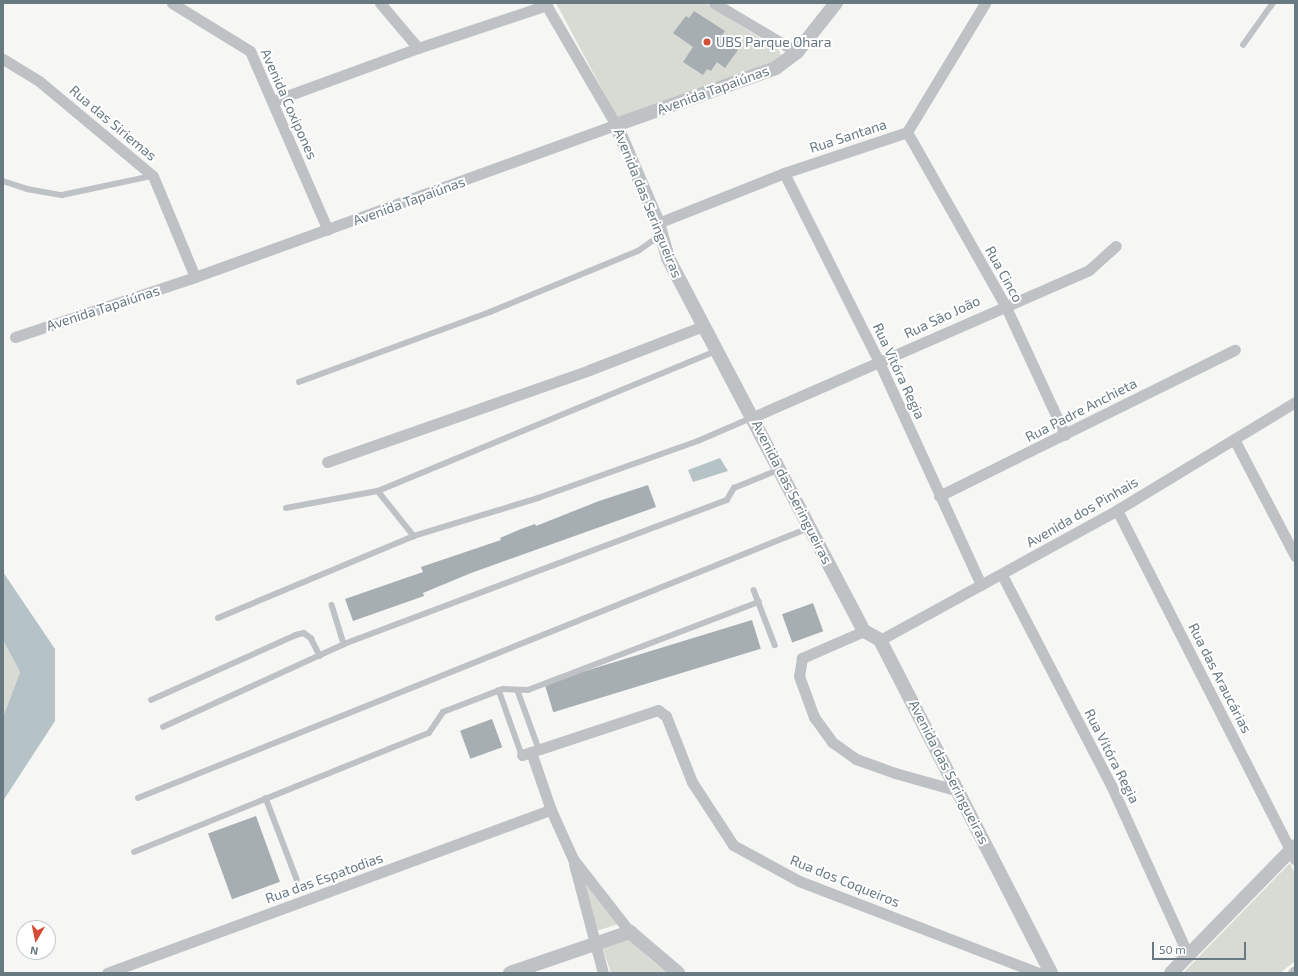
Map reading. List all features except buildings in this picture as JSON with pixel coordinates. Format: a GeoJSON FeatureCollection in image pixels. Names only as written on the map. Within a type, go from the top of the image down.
{"type":"FeatureCollection","features":[{"type":"Feature","properties":{"kind":"street","name":"Avenida Coxipones"},"geometry":{"type":"LineString","coordinates":[[172,3],[250,51],[273,100],[328,230]]}},
{"type":"Feature","properties":{"kind":"street"},"geometry":{"type":"LineString","coordinates":[[380,3],[418,48]]}},
{"type":"Feature","properties":{"kind":"street"},"geometry":{"type":"LineString","coordinates":[[714,3],[797,52]]}},
{"type":"Feature","properties":{"kind":"street","name":"Avenida Tapaiúnas"},"geometry":{"type":"LineString","coordinates":[[15,337],[195,277],[328,230],[776,68],[797,52],[836,3]]}},
{"type":"Feature","properties":{"kind":"street","name":"Rua Santana"},"geometry":{"type":"LineString","coordinates":[[660,229],[784,173],[907,132],[985,3]]}},
{"type":"Feature","properties":{"kind":"street"},"geometry":{"type":"LineString","coordinates":[[273,100],[546,4]]}},
{"type":"Feature","properties":{"kind":"street","name":"Avenida das Seringueiras"},"geometry":{"type":"LineString","coordinates":[[546,4],[616,126],[660,229],[668,258],[716,351],[753,417],[864,631]]}},
{"type":"Feature","properties":{"kind":"street","name":"Rua das Siriemas"},"geometry":{"type":"LineString","coordinates":[[3,59],[39,81],[152,176],[195,277]]}},
{"type":"Feature","properties":{"kind":"street","name":"Rua Cinco"},"geometry":{"type":"LineString","coordinates":[[907,132],[1005,305],[1065,436]]}},
{"type":"Feature","properties":{"kind":"street","name":"Rua Vitóra Regia"},"geometry":{"type":"LineString","coordinates":[[784,173],[879,362],[981,585]]}},
{"type":"Feature","properties":{"kind":"street","name":"Rua São João"},"geometry":{"type":"LineString","coordinates":[[753,417],[1005,305],[1089,270],[1116,246]]}},
{"type":"Feature","properties":{"kind":"street"},"geometry":{"type":"LineString","coordinates":[[327,462],[589,370],[703,326]]}},
{"type":"Feature","properties":{"kind":"street","name":"Rua Padre Anchieta"},"geometry":{"type":"LineString","coordinates":[[939,496],[1065,436],[1209,361],[1235,350]]}},
{"type":"Feature","properties":{"kind":"street","name":"Avenida dos Pinhais"},"geometry":{"type":"LineString","coordinates":[[880,640],[1002,575],[1117,510],[1235,441],[1295,402]]}},
{"type":"Feature","properties":{"kind":"street"},"geometry":{"type":"LineString","coordinates":[[1235,441],[1295,556]]}},
{"type":"Feature","properties":{"kind":"street","name":"Rua das Araucárias"},"geometry":{"type":"LineString","coordinates":[[1117,510],[1294,851]]}},
{"type":"Feature","properties":{"kind":"street","name":"Rua Vitóra Regia"},"geometry":{"type":"LineString","coordinates":[[1002,575],[1120,804],[1188,955]]}},
{"type":"Feature","properties":{"kind":"street"},"geometry":{"type":"LineString","coordinates":[[880,640],[864,631],[802,658],[799,676],[814,717],[832,742],[856,758],[894,773],[959,791]]}},
{"type":"Feature","properties":{"kind":"street","name":"Avenida das Seringueiras"},"geometry":{"type":"LineString","coordinates":[[880,640],[959,791],[1051,973]]}},
{"type":"Feature","properties":{"kind":"street","name":"Rua dos Coqueiros"},"geometry":{"type":"LineString","coordinates":[[531,752],[652,710],[658,710],[666,716],[692,782],[733,845],[799,881],[1039,973]]}},
{"type":"Feature","properties":{"kind":"street"},"geometry":{"type":"LineString","coordinates":[[531,752],[550,810],[573,859],[603,973]]}},
{"type":"Feature","properties":{"kind":"street","name":"Rua das Espatodias"},"geometry":{"type":"LineString","coordinates":[[107,973],[550,810]]}},
{"type":"Feature","properties":{"kind":"street"},"geometry":{"type":"LineString","coordinates":[[1171,973],[1294,851]]}},
{"type":"Feature","properties":{"kind":"street"},"geometry":{"type":"LineString","coordinates":[[573,859],[630,932],[678,973]]}},
{"type":"Feature","properties":{"kind":"street"},"geometry":{"type":"LineString","coordinates":[[510,973],[594,943],[630,932]]}},
{"type":"Feature","properties":{"kind":"lane"},"geometry":{"type":"LineString","coordinates":[[1243,45],[1273,3]]}},
{"type":"Feature","properties":{"kind":"lane"},"geometry":{"type":"LineString","coordinates":[[3,181],[27,190],[62,195],[152,176]]}},
{"type":"Feature","properties":{"kind":"lane"},"geometry":{"type":"LineString","coordinates":[[299,382],[490,312],[638,250],[660,229]]}},
{"type":"Feature","properties":{"kind":"lane"},"geometry":{"type":"LineString","coordinates":[[286,508],[378,491],[716,351]]}},
{"type":"Feature","properties":{"kind":"lane"},"geometry":{"type":"LineString","coordinates":[[218,618],[414,536],[538,498],[698,441],[753,417]]}},
{"type":"Feature","properties":{"kind":"lane"},"geometry":{"type":"LineString","coordinates":[[163,727],[344,644],[726,500],[734,488],[780,469]]}},
{"type":"Feature","properties":{"kind":"lane"},"geometry":{"type":"LineString","coordinates":[[378,491],[414,536]]}},
{"type":"Feature","properties":{"kind":"lane"},"geometry":{"type":"LineString","coordinates":[[138,798],[810,528]]}},
{"type":"Feature","properties":{"kind":"lane"},"geometry":{"type":"LineString","coordinates":[[754,590],[775,646]]}},
{"type":"Feature","properties":{"kind":"lane"},"geometry":{"type":"LineString","coordinates":[[134,852],[429,733],[443,712],[499,690],[507,688],[518,691],[528,690],[759,602]]}},
{"type":"Feature","properties":{"kind":"lane"},"geometry":{"type":"LineString","coordinates":[[332,605],[344,644]]}},
{"type":"Feature","properties":{"kind":"lane"},"geometry":{"type":"LineString","coordinates":[[151,700],[296,635],[304,634],[311,638],[320,656]]}},
{"type":"Feature","properties":{"kind":"lane"},"geometry":{"type":"LineString","coordinates":[[499,690],[531,752]]}},
{"type":"Feature","properties":{"kind":"lane"},"geometry":{"type":"LineString","coordinates":[[518,691],[531,752]]}},
{"type":"Feature","properties":{"kind":"lane"},"geometry":{"type":"LineString","coordinates":[[266,798],[297,879]]}},
{"type":"Feature","properties":{"kind":"shaded area"},"geometry":{"type":"Polygon","coordinates":[[[556,3],[705,3],[779,50],[782,58],[781,61],[618,119],[556,3]]]}},
{"type":"Feature","properties":{"kind":"shaded area"},"geometry":{"type":"Polygon","coordinates":[[[720,458],[728,471],[693,482],[688,470],[720,458]]]}},
{"type":"Feature","properties":{"kind":"shaded area"},"geometry":{"type":"Polygon","coordinates":[[[3,572],[55,649],[55,721],[3,801],[3,717],[20,672],[3,640],[3,572]]]}},
{"type":"Feature","properties":{"kind":"shaded area"},"geometry":{"type":"Polygon","coordinates":[[[3,640],[20,672],[3,717],[3,640]]]}},
{"type":"Feature","properties":{"kind":"shaded area"},"geometry":{"type":"Polygon","coordinates":[[[1290,863],[1295,874],[1295,961],[1280,973],[1183,973],[1290,863]]]}},
{"type":"Feature","properties":{"kind":"shaded area"},"geometry":{"type":"Polygon","coordinates":[[[581,875],[619,924],[596,931],[581,875]]]}},
{"type":"Feature","properties":{"kind":"shaded area"},"geometry":{"type":"Polygon","coordinates":[[[628,936],[648,957],[667,973],[611,973],[601,944],[628,936]]]}},
{"type":"Feature","properties":{"kind":"place","name":"UBS Parque Ohara"},"geometry":{"type":"Point","coordinates":[707,42]}}]}
